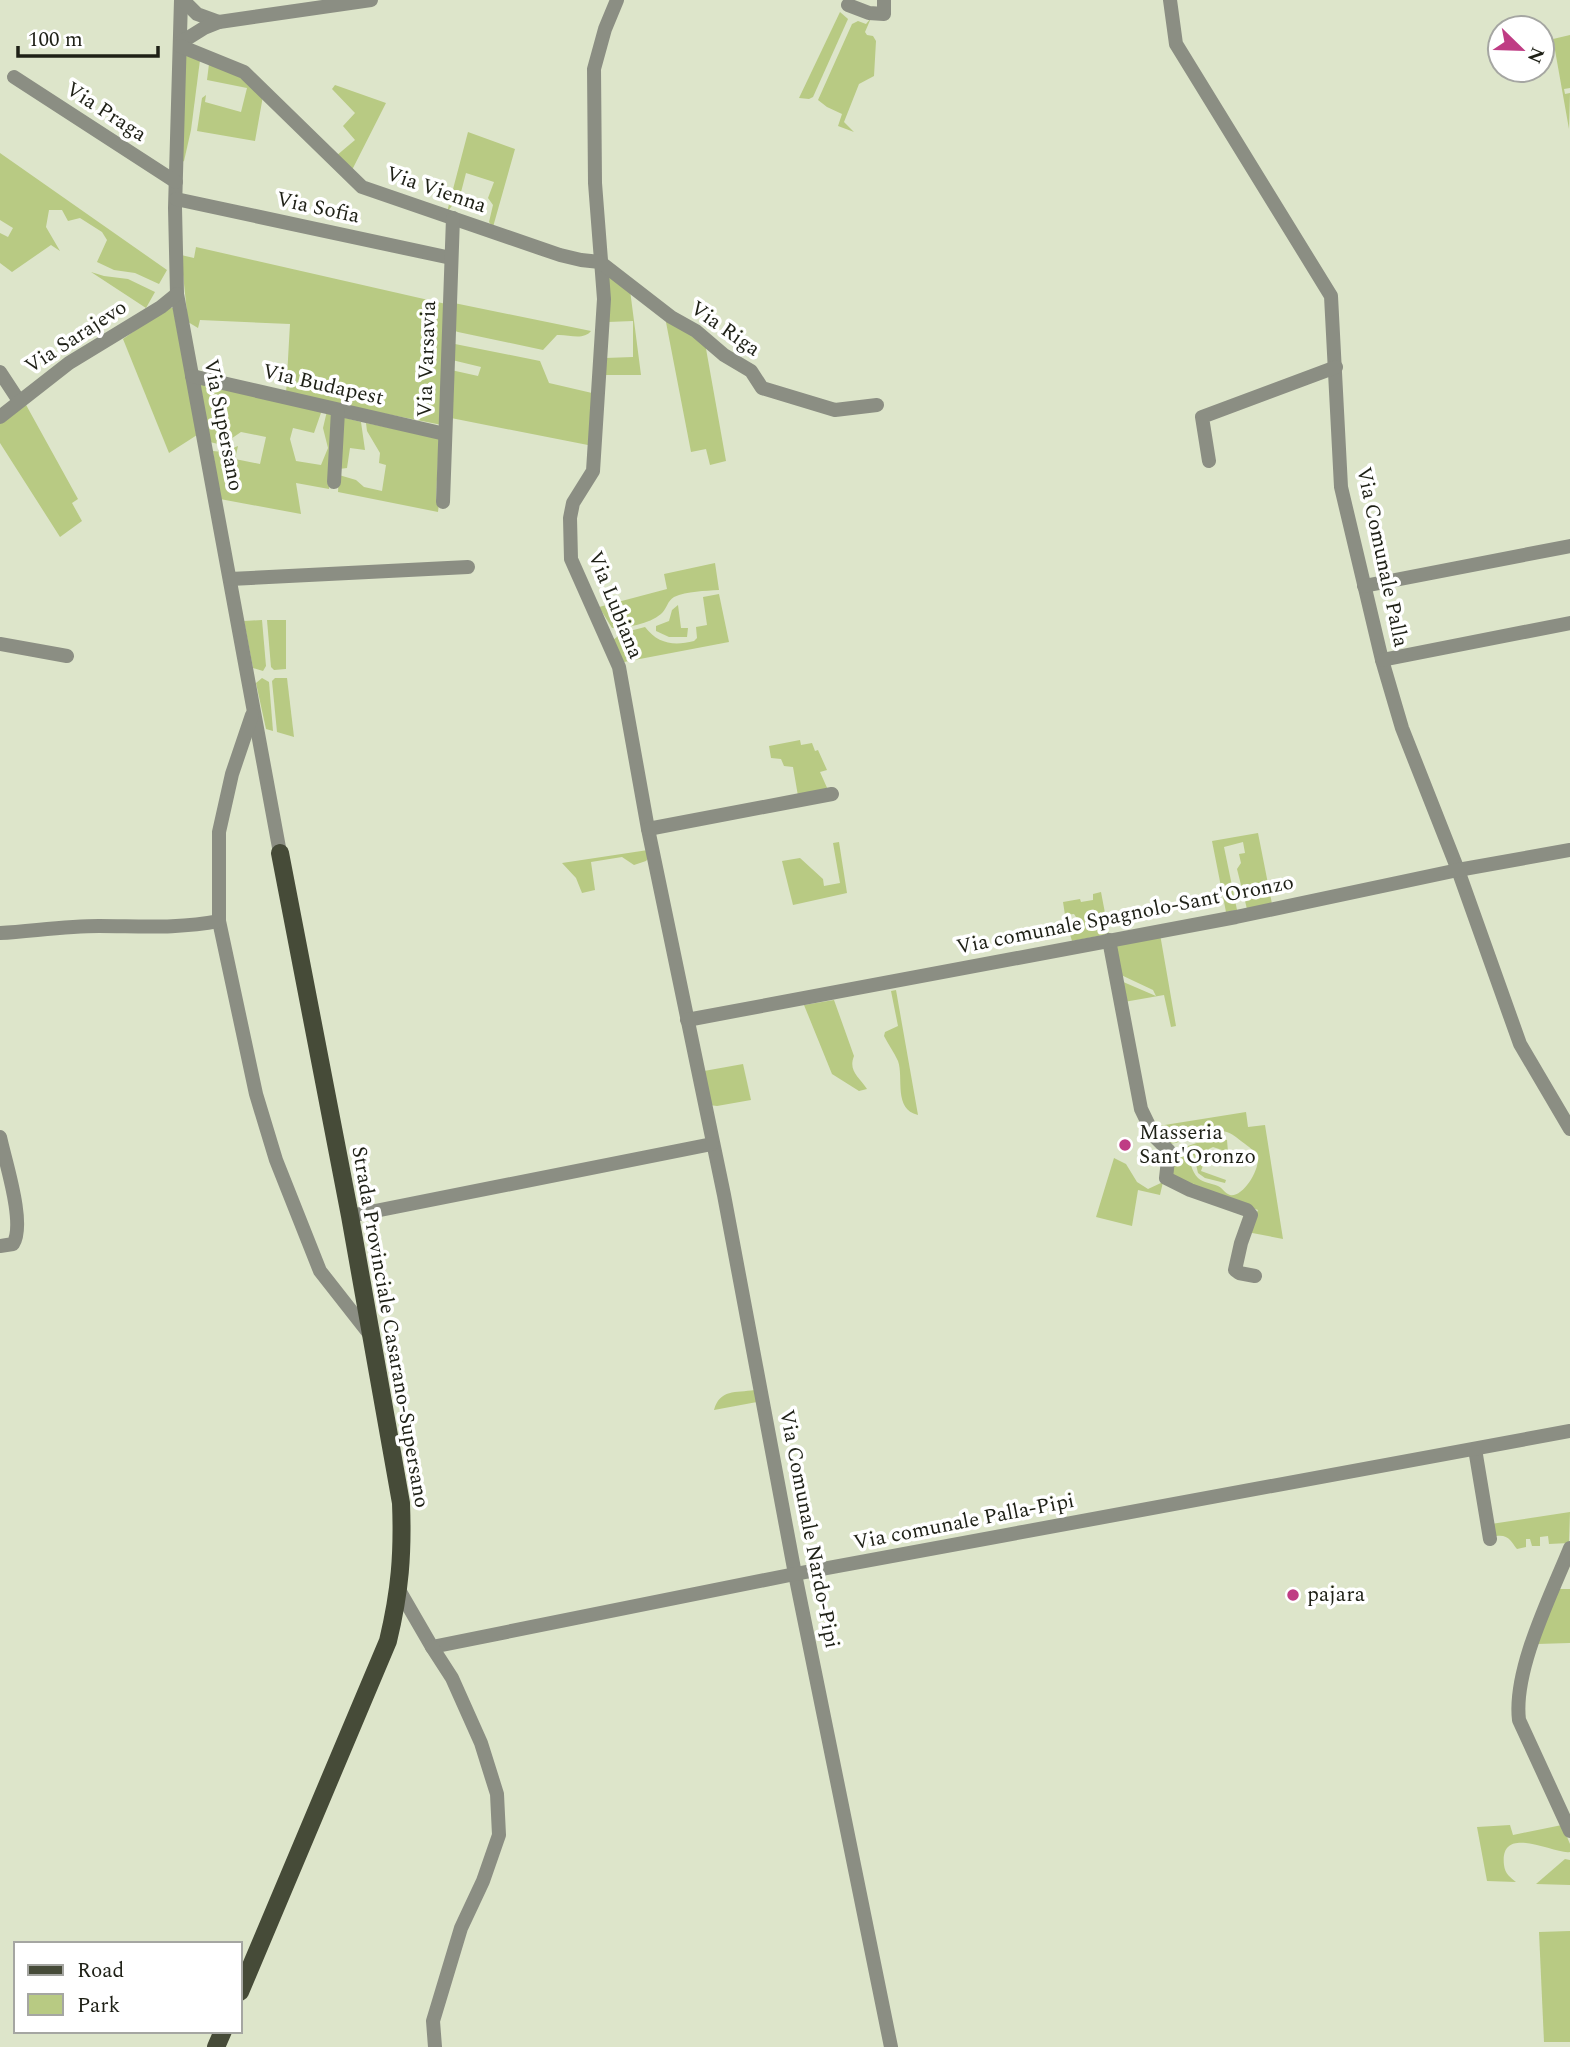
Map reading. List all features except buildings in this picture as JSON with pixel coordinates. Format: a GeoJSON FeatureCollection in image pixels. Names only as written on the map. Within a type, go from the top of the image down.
{"type":"FeatureCollection","features":[{"type":"Feature","properties":{"kind":"main road","name":"Strada Provinciale Casarano-Supersano"},"geometry":{"type":"LineString","coordinates":[[242,1987],[388,1641],[399,1590],[403,1549],[401,1503],[350,1216],[280,853]]}},
{"type":"Feature","properties":{"kind":"street"},"geometry":{"type":"LineString","coordinates":[[182,0],[197,14],[219,22]]}},
{"type":"Feature","properties":{"kind":"street","name":"Via Supersano"},"geometry":{"type":"LineString","coordinates":[[182,0],[176,182],[177,294],[280,853]]}},
{"type":"Feature","properties":{"kind":"street"},"geometry":{"type":"LineString","coordinates":[[180,45],[204,28],[219,22],[371,0]]}},
{"type":"Feature","properties":{"kind":"street","name":"Via Lubiana"},"geometry":{"type":"LineString","coordinates":[[617,0],[605,29],[594,69],[593,130],[604,299],[593,471],[573,503],[570,518],[571,559],[619,667],[648,829],[687,1020]]}},
{"type":"Feature","properties":{"kind":"street"},"geometry":{"type":"LineString","coordinates":[[848,5],[869,13],[884,14],[884,0]]}},
{"type":"Feature","properties":{"kind":"street","name":"Via Comunale Palla"},"geometry":{"type":"LineString","coordinates":[[1170,0],[1176,44],[1331,296],[1341,487],[1382,660],[1402,727],[1458,870],[1520,1044],[1570,1129]]}},
{"type":"Feature","properties":{"kind":"street","name":"Via Vienna"},"geometry":{"type":"LineString","coordinates":[[180,45],[244,72],[362,187],[560,254],[600,262]]}},
{"type":"Feature","properties":{"kind":"street","name":"Via Praga"},"geometry":{"type":"LineString","coordinates":[[14,77],[176,182]]}},
{"type":"Feature","properties":{"kind":"street","name":"Via Sofia"},"geometry":{"type":"LineString","coordinates":[[176,199],[451,258]]}},
{"type":"Feature","properties":{"kind":"street","name":"Via Varsavia"},"geometry":{"type":"LineString","coordinates":[[443,502],[453,218]]}},
{"type":"Feature","properties":{"kind":"street","name":"Via Riga"},"geometry":{"type":"LineString","coordinates":[[600,262],[671,317],[696,331],[724,355],[751,371],[762,387],[835,410],[877,405]]}},
{"type":"Feature","properties":{"kind":"street","name":"Via Sarajevo"},"geometry":{"type":"LineString","coordinates":[[0,417],[69,363],[161,307],[177,294]]}},
{"type":"Feature","properties":{"kind":"street"},"geometry":{"type":"LineString","coordinates":[[1209,461],[1202,417],[1336,367]]}},
{"type":"Feature","properties":{"kind":"street"},"geometry":{"type":"LineString","coordinates":[[0,372],[19,401]]}},
{"type":"Feature","properties":{"kind":"street","name":"Via Budapest"},"geometry":{"type":"LineString","coordinates":[[192,376],[445,434]]}},
{"type":"Feature","properties":{"kind":"street"},"geometry":{"type":"LineString","coordinates":[[334,482],[338,411]]}},
{"type":"Feature","properties":{"kind":"street"},"geometry":{"type":"LineString","coordinates":[[1364,586],[1570,546]]}},
{"type":"Feature","properties":{"kind":"street"},"geometry":{"type":"LineString","coordinates":[[230,579],[468,567]]}},
{"type":"Feature","properties":{"kind":"street"},"geometry":{"type":"LineString","coordinates":[[1382,660],[1570,623]]}},
{"type":"Feature","properties":{"kind":"street"},"geometry":{"type":"LineString","coordinates":[[0,645],[66,656]]}},
{"type":"Feature","properties":{"kind":"street"},"geometry":{"type":"LineString","coordinates":[[253,711],[232,774],[219,832],[219,921],[256,1094],[276,1160],[320,1271],[371,1336]]}},
{"type":"Feature","properties":{"kind":"street"},"geometry":{"type":"LineString","coordinates":[[648,829],[832,794]]}},
{"type":"Feature","properties":{"kind":"street","name":"Via comunale Spagnolo-Sant'Oronzo"},"geometry":{"type":"LineString","coordinates":[[687,1020],[1249,914],[1458,870],[1570,850]]}},
{"type":"Feature","properties":{"kind":"street"},"geometry":{"type":"LineString","coordinates":[[0,933],[96,926],[193,926],[219,921]]}},
{"type":"Feature","properties":{"kind":"street"},"geometry":{"type":"LineString","coordinates":[[1110,940],[1140,1109],[1154,1136],[1169,1151],[1167,1178],[1190,1190],[1247,1210],[1251,1215],[1235,1270],[1255,1276]]}},
{"type":"Feature","properties":{"kind":"street","name":"Via Comunale Nardo-Pipi"},"geometry":{"type":"LineString","coordinates":[[687,1020],[891,2047]]}},
{"type":"Feature","properties":{"kind":"street"},"geometry":{"type":"LineString","coordinates":[[0,1137],[15,1207],[17,1233],[13,1244],[0,1246]]}},
{"type":"Feature","properties":{"kind":"street"},"geometry":{"type":"LineString","coordinates":[[350,1216],[712,1143]]}},
{"type":"Feature","properties":{"kind":"street","name":"Via comunale Palla-Pipi"},"geometry":{"type":"LineString","coordinates":[[432,1647],[795,1574],[1570,1431]]}},
{"type":"Feature","properties":{"kind":"street"},"geometry":{"type":"LineString","coordinates":[[1475,1449],[1489,1539]]}},
{"type":"Feature","properties":{"kind":"street"},"geometry":{"type":"LineString","coordinates":[[1570,1548],[1532,1645],[1517,1708],[1519,1720],[1570,1830]]}},
{"type":"Feature","properties":{"kind":"street"},"geometry":{"type":"LineString","coordinates":[[399,1590],[452,1678],[481,1743],[497,1794],[499,1835],[483,1881],[461,1928],[433,2021],[435,2047]]}},
{"type":"Feature","properties":{"kind":"green space"},"geometry":{"type":"Polygon","coordinates":[[[840,12],[848,19],[813,97],[799,98],[840,12]]]}},
{"type":"Feature","properties":{"kind":"green space"},"geometry":{"type":"Polygon","coordinates":[[[871,18],[865,32],[876,41],[874,76],[859,84],[844,122],[854,132],[838,126],[842,114],[818,100],[852,24],[858,21],[866,24],[871,18]]]}},
{"type":"Feature","properties":{"kind":"green space"},"geometry":{"type":"Polygon","coordinates":[[[1570,35],[1570,88],[1564,89],[1565,94],[1570,93],[1569,129],[1556,56],[1556,38],[1570,35]]]}},
{"type":"Feature","properties":{"kind":"green space"},"geometry":{"type":"Polygon","coordinates":[[[185,52],[200,60],[191,130],[184,161],[180,163],[185,52]]]}},
{"type":"Feature","properties":{"kind":"green space"},"geometry":{"type":"Polygon","coordinates":[[[209,64],[239,73],[263,96],[255,141],[197,131],[202,98],[206,95],[205,102],[241,112],[247,88],[207,80],[209,64]]]}},
{"type":"Feature","properties":{"kind":"green space"},"geometry":{"type":"Polygon","coordinates":[[[335,85],[386,103],[351,172],[336,156],[355,140],[343,126],[355,113],[332,89],[335,85]]]}},
{"type":"Feature","properties":{"kind":"green space"},"geometry":{"type":"Polygon","coordinates":[[[468,132],[515,149],[493,227],[489,222],[493,205],[488,198],[494,182],[466,173],[460,196],[447,212],[468,132]]]}},
{"type":"Feature","properties":{"kind":"green space"},"geometry":{"type":"Polygon","coordinates":[[[0,153],[167,270],[159,284],[135,273],[114,270],[97,262],[107,240],[102,232],[80,218],[68,221],[62,210],[49,210],[46,227],[60,251],[51,245],[12,272],[0,263],[0,233],[8,237],[13,228],[0,220],[0,153]]]}},
{"type":"Feature","properties":{"kind":"green space"},"geometry":{"type":"Polygon","coordinates":[[[196,247],[446,304],[442,425],[286,394],[290,324],[200,320],[198,328],[188,322],[181,255],[194,258],[196,247]]]}},
{"type":"Feature","properties":{"kind":"green space"},"geometry":{"type":"Polygon","coordinates":[[[606,270],[630,290],[641,375],[604,375],[605,358],[633,357],[633,321],[608,322],[606,270]]]}},
{"type":"Feature","properties":{"kind":"green space"},"geometry":{"type":"Polygon","coordinates":[[[91,272],[128,279],[155,292],[146,308],[91,272]]]}},
{"type":"Feature","properties":{"kind":"green space"},"geometry":{"type":"Polygon","coordinates":[[[454,303],[591,331],[584,336],[557,335],[543,350],[455,331],[454,303]]]}},
{"type":"Feature","properties":{"kind":"green space"},"geometry":{"type":"Polygon","coordinates":[[[168,307],[173,308],[197,435],[169,453],[123,339],[168,307]]]}},
{"type":"Feature","properties":{"kind":"green space"},"geometry":{"type":"Polygon","coordinates":[[[665,317],[705,343],[726,461],[710,465],[706,449],[691,452],[665,317]]]}},
{"type":"Feature","properties":{"kind":"green space"},"geometry":{"type":"Polygon","coordinates":[[[455,344],[540,361],[549,383],[592,393],[593,446],[451,418],[451,370],[478,376],[481,367],[452,360],[455,344]]]}},
{"type":"Feature","properties":{"kind":"green space"},"geometry":{"type":"Polygon","coordinates":[[[200,382],[322,410],[314,433],[293,428],[290,439],[296,461],[321,465],[328,448],[323,428],[327,411],[334,413],[329,489],[296,483],[301,514],[220,499],[213,451],[223,452],[238,446],[235,459],[260,464],[266,437],[241,432],[222,445],[210,442],[200,382]]]}},
{"type":"Feature","properties":{"kind":"green space"},"geometry":{"type":"Polygon","coordinates":[[[25,403],[78,499],[72,503],[82,521],[60,537],[0,443],[0,422],[25,403]]]}},
{"type":"Feature","properties":{"kind":"green space"},"geometry":{"type":"Polygon","coordinates":[[[342,417],[361,422],[365,450],[350,448],[347,468],[339,469],[342,417]]]}},
{"type":"Feature","properties":{"kind":"green space"},"geometry":{"type":"Polygon","coordinates":[[[366,423],[439,438],[436,499],[439,503],[438,512],[338,492],[339,475],[356,480],[364,487],[382,491],[386,465],[379,463],[380,453],[367,431],[366,423]]]}},
{"type":"Feature","properties":{"kind":"green space"},"geometry":{"type":"Polygon","coordinates":[[[715,563],[719,590],[690,592],[674,597],[661,614],[644,623],[612,628],[599,607],[667,589],[664,574],[715,563]]]}},
{"type":"Feature","properties":{"kind":"green space"},"geometry":{"type":"Polygon","coordinates":[[[719,594],[729,642],[624,662],[613,640],[622,633],[645,627],[655,637],[667,642],[694,641],[697,638],[696,627],[707,625],[703,597],[719,594]]]}},
{"type":"Feature","properties":{"kind":"green space"},"geometry":{"type":"Polygon","coordinates":[[[678,605],[681,628],[688,628],[687,637],[669,637],[656,631],[656,626],[669,621],[672,610],[678,605]]]}},
{"type":"Feature","properties":{"kind":"green space"},"geometry":{"type":"Polygon","coordinates":[[[262,620],[266,666],[263,671],[253,668],[244,621],[262,620]]]}},
{"type":"Feature","properties":{"kind":"green space"},"geometry":{"type":"Polygon","coordinates":[[[267,620],[286,620],[286,669],[274,670],[271,667],[267,620]]]}},
{"type":"Feature","properties":{"kind":"green space"},"geometry":{"type":"Polygon","coordinates":[[[262,678],[269,682],[273,731],[266,729],[256,683],[262,678]]]}},
{"type":"Feature","properties":{"kind":"green space"},"geometry":{"type":"Polygon","coordinates":[[[275,678],[287,678],[294,737],[277,732],[272,681],[275,678]]]}},
{"type":"Feature","properties":{"kind":"green space"},"geometry":{"type":"Polygon","coordinates":[[[800,740],[801,745],[812,743],[815,751],[818,750],[827,770],[820,772],[828,790],[798,796],[793,767],[784,766],[781,759],[771,758],[769,746],[800,740]]]}},
{"type":"Feature","properties":{"kind":"green space"},"geometry":{"type":"Polygon","coordinates":[[[1258,833],[1272,904],[1247,909],[1237,869],[1241,863],[1239,854],[1245,853],[1243,842],[1224,847],[1237,910],[1226,912],[1212,841],[1258,833]]]}},
{"type":"Feature","properties":{"kind":"green space"},"geometry":{"type":"Polygon","coordinates":[[[839,842],[847,893],[793,905],[782,861],[800,858],[823,879],[824,886],[840,883],[833,843],[839,842]]]}},
{"type":"Feature","properties":{"kind":"green space"},"geometry":{"type":"Polygon","coordinates":[[[648,850],[650,856],[646,861],[634,865],[622,857],[591,862],[595,890],[582,893],[576,878],[562,863],[648,850]]]}},
{"type":"Feature","properties":{"kind":"green space"},"geometry":{"type":"Polygon","coordinates":[[[1101,892],[1109,934],[1072,941],[1068,928],[1076,917],[1074,914],[1065,915],[1063,902],[1093,900],[1093,894],[1101,892]]]}},
{"type":"Feature","properties":{"kind":"green space"},"geometry":{"type":"Polygon","coordinates":[[[1160,934],[1176,1026],[1171,1027],[1164,995],[1124,1002],[1121,981],[1156,996],[1153,990],[1119,974],[1113,944],[1160,934]]]}},
{"type":"Feature","properties":{"kind":"green space"},"geometry":{"type":"Polygon","coordinates":[[[896,990],[918,1115],[910,1112],[902,1100],[900,1068],[884,1036],[885,1032],[898,1026],[891,991],[896,990]]]}},
{"type":"Feature","properties":{"kind":"green space"},"geometry":{"type":"Polygon","coordinates":[[[834,1000],[854,1056],[853,1070],[867,1089],[859,1091],[832,1074],[804,1005],[834,1000]]]}},
{"type":"Feature","properties":{"kind":"green space"},"geometry":{"type":"Polygon","coordinates":[[[743,1064],[751,1100],[709,1105],[704,1071],[743,1064]]]}},
{"type":"Feature","properties":{"kind":"green space"},"geometry":{"type":"Polygon","coordinates":[[[1246,1112],[1248,1127],[1265,1125],[1283,1239],[1247,1232],[1258,1210],[1173,1181],[1171,1156],[1183,1157],[1186,1154],[1198,1178],[1235,1195],[1246,1187],[1257,1167],[1257,1155],[1252,1149],[1232,1134],[1222,1131],[1209,1132],[1170,1144],[1152,1127],[1246,1112]]]}},
{"type":"Feature","properties":{"kind":"green space"},"geometry":{"type":"Polygon","coordinates":[[[1214,1137],[1227,1140],[1228,1152],[1213,1147],[1209,1149],[1201,1171],[1226,1180],[1225,1183],[1205,1178],[1198,1173],[1194,1156],[1185,1147],[1214,1137]]]}},
{"type":"Feature","properties":{"kind":"green space"},"geometry":{"type":"Polygon","coordinates":[[[1114,1158],[1126,1164],[1137,1182],[1148,1189],[1163,1182],[1160,1195],[1138,1190],[1132,1226],[1096,1217],[1114,1158]]]}},
{"type":"Feature","properties":{"kind":"green space"},"geometry":{"type":"Polygon","coordinates":[[[755,1390],[757,1402],[714,1410],[724,1395],[755,1390]]]}},
{"type":"Feature","properties":{"kind":"green space"},"geometry":{"type":"Polygon","coordinates":[[[1570,1512],[1569,1543],[1549,1544],[1548,1536],[1540,1537],[1540,1546],[1532,1546],[1530,1539],[1526,1539],[1526,1547],[1517,1549],[1507,1537],[1496,1536],[1491,1524],[1570,1512]]]}},
{"type":"Feature","properties":{"kind":"green space"},"geometry":{"type":"Polygon","coordinates":[[[1557,1589],[1570,1589],[1570,1643],[1537,1644],[1557,1589]]]}},
{"type":"Feature","properties":{"kind":"green space"},"geometry":{"type":"Polygon","coordinates":[[[1510,1825],[1513,1835],[1562,1825],[1570,1844],[1570,1852],[1530,1843],[1510,1845],[1505,1852],[1504,1865],[1507,1873],[1516,1882],[1487,1881],[1477,1827],[1510,1825]]]}},
{"type":"Feature","properties":{"kind":"green space"},"geometry":{"type":"Polygon","coordinates":[[[1565,1859],[1570,1860],[1570,1885],[1536,1884],[1565,1859]]]}},
{"type":"Feature","properties":{"kind":"green space"},"geometry":{"type":"Polygon","coordinates":[[[1570,1931],[1570,2042],[1544,2042],[1539,1932],[1570,1931]]]}},
{"type":"Feature","properties":{"kind":"place","name":"Masseria Sant'Oronzo"},"geometry":{"type":"Point","coordinates":[1125,1145]}},
{"type":"Feature","properties":{"kind":"place","name":"pajara"},"geometry":{"type":"Point","coordinates":[1293,1595]}}]}
